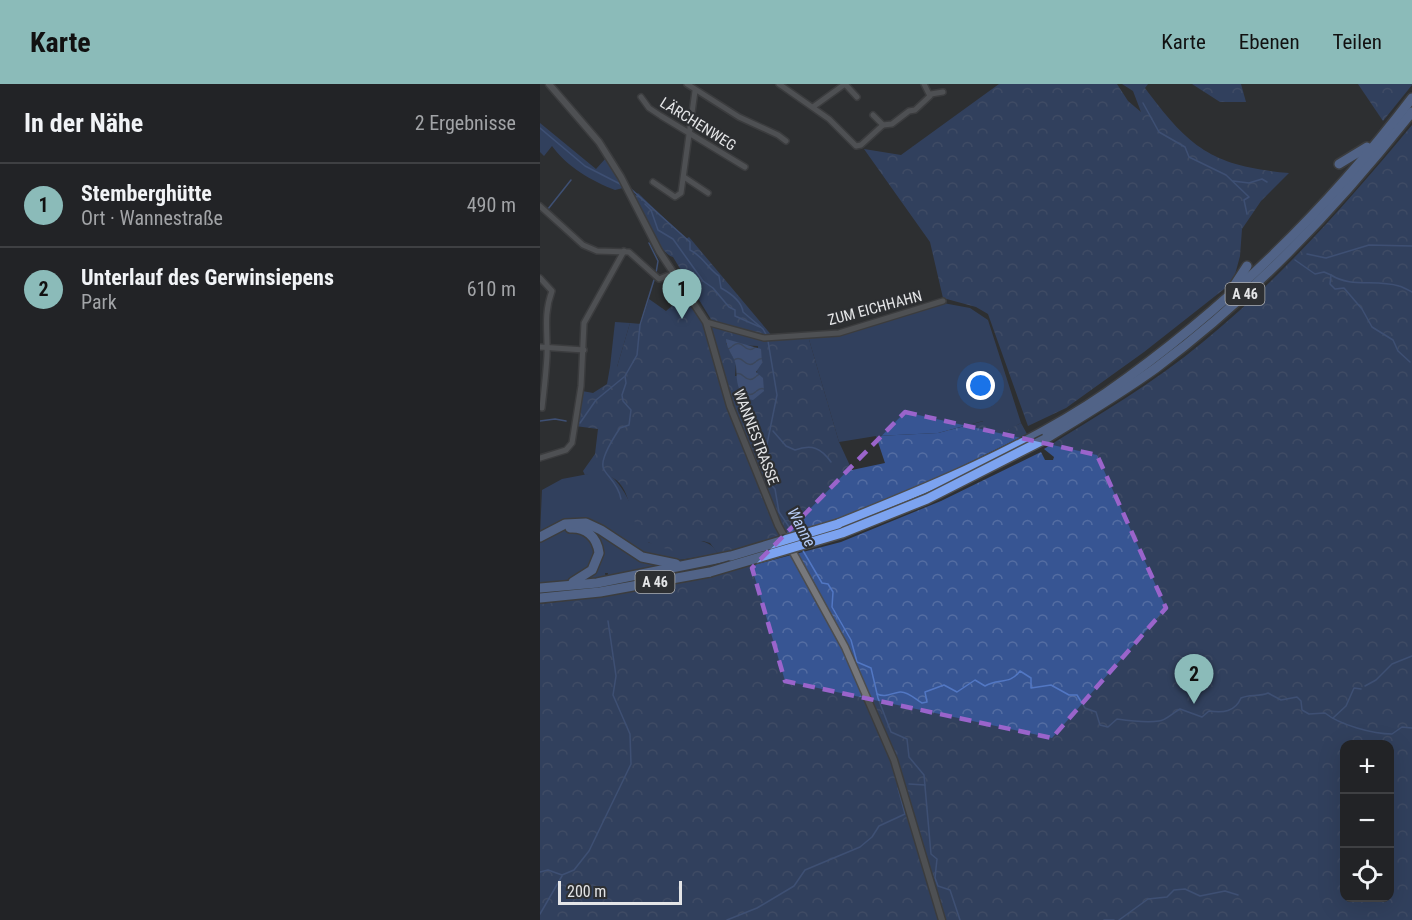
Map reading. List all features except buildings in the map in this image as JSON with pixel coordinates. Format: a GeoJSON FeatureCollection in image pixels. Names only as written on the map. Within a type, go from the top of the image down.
{"type":"FeatureCollection","features":[{"type":"Feature","properties":{"kind":"highway","name":"A 46"},"geometry":{"type":"LineString","coordinates":[[540,588],[597,583],[708,562],[859,516],[1043,435],[1105,394],[1202,320],[1279,250],[1387,130],[1412,98]]}},
{"type":"Feature","properties":{"kind":"highway","name":"A 46"},"geometry":{"type":"LineString","coordinates":[[540,598],[600,592],[710,572],[802,547],[927,499],[1110,400],[1157,367],[1247,291],[1336,203],[1412,112]]}},
{"type":"Feature","properties":{"kind":"highway"},"geometry":{"type":"LineString","coordinates":[[1339,164],[1354,157],[1387,130]]}},
{"type":"Feature","properties":{"kind":"highway"},"geometry":{"type":"LineString","coordinates":[[1202,320],[1235,286],[1247,266]]}},
{"type":"Feature","properties":{"kind":"highway"},"geometry":{"type":"LineString","coordinates":[[540,538],[565,524],[580,522],[596,527],[627,550],[650,560],[673,564],[708,562]]}},
{"type":"Feature","properties":{"kind":"highway"},"geometry":{"type":"LineString","coordinates":[[540,538],[562,529],[580,529],[593,538],[598,553],[595,567],[586,576],[575,581],[540,588]]}},
{"type":"Feature","properties":{"kind":"street","name":"WANNESTRASSE"},"geometry":{"type":"LineString","coordinates":[[549,84],[595,136],[674,273],[706,322],[730,406],[778,525],[829,615],[894,760],[942,920]]}},
{"type":"Feature","properties":{"kind":"street"},"geometry":{"type":"LineString","coordinates":[[687,84],[739,117],[786,141]]}},
{"type":"Feature","properties":{"kind":"street"},"geometry":{"type":"LineString","coordinates":[[779,84],[830,120],[856,146],[861,145],[883,125],[892,124],[909,111],[916,109],[931,94],[943,92]]}},
{"type":"Feature","properties":{"kind":"street"},"geometry":{"type":"LineString","coordinates":[[813,107],[845,84],[857,97]]}},
{"type":"Feature","properties":{"kind":"street"},"geometry":{"type":"LineString","coordinates":[[924,84],[931,94]]}},
{"type":"Feature","properties":{"kind":"street"},"geometry":{"type":"LineString","coordinates":[[653,182],[677,197],[681,193],[695,91]]}},
{"type":"Feature","properties":{"kind":"street","name":"LÄRCHENWEG"},"geometry":{"type":"LineString","coordinates":[[641,97],[649,108],[745,166]]}},
{"type":"Feature","properties":{"kind":"street"},"geometry":{"type":"LineString","coordinates":[[873,115],[883,125]]}},
{"type":"Feature","properties":{"kind":"street"},"geometry":{"type":"LineString","coordinates":[[684,177],[708,193]]}},
{"type":"Feature","properties":{"kind":"street"},"geometry":{"type":"LineString","coordinates":[[540,206],[589,249],[624,251],[636,257],[657,279],[664,279],[674,273]]}},
{"type":"Feature","properties":{"kind":"street"},"geometry":{"type":"LineString","coordinates":[[540,458],[566,450],[572,443],[586,318],[624,251]]}},
{"type":"Feature","properties":{"kind":"street"},"geometry":{"type":"LineString","coordinates":[[540,278],[552,291],[543,347],[542,408]]}},
{"type":"Feature","properties":{"kind":"street","name":"ZUM EICHHAHN"},"geometry":{"type":"LineString","coordinates":[[706,322],[767,338],[839,333],[944,300]]}},
{"type":"Feature","properties":{"kind":"street"},"geometry":{"type":"LineString","coordinates":[[543,347],[584,350]]}},
{"type":"Feature","properties":{"kind":"highlighted area"},"geometry":{"type":"Polygon","coordinates":[[[905,412],[1097,455],[1166,608],[1052,738],[785,681],[752,568],[905,412]]]}},
{"type":"Feature","properties":{"kind":"green space"},"geometry":{"type":"Polygon","coordinates":[[[999,84],[1117,84],[1128,101],[1141,112],[1133,91],[1122,84],[1148,84],[1145,88],[1161,109],[1190,140],[1205,151],[1241,165],[1289,173],[1261,201],[1242,229],[1240,256],[1233,282],[1144,352],[1066,408],[1028,426],[988,314],[976,307],[943,298],[930,242],[864,149],[901,155],[999,84]]]}},
{"type":"Feature","properties":{"kind":"green space"},"geometry":{"type":"Polygon","coordinates":[[[1192,84],[1241,84],[1246,102],[1220,102],[1192,84]]]}},
{"type":"Feature","properties":{"kind":"green space"},"geometry":{"type":"Polygon","coordinates":[[[1358,84],[1412,84],[1412,85],[1383,121],[1358,84]]]}},
{"type":"Feature","properties":{"kind":"green space"},"geometry":{"type":"Polygon","coordinates":[[[540,123],[596,169],[606,158],[623,188],[615,190],[589,178],[572,167],[552,146],[544,156],[540,152],[540,123]]]}},
{"type":"Feature","properties":{"kind":"green space"},"geometry":{"type":"Polygon","coordinates":[[[1412,125],[1412,920],[540,920],[540,604],[607,596],[692,581],[841,542],[941,501],[1041,452],[1045,460],[1053,460],[1054,457],[1044,449],[1125,398],[1203,342],[1287,266],[1412,125]]]}},
{"type":"Feature","properties":{"kind":"green space"},"geometry":{"type":"Polygon","coordinates":[[[638,193],[686,239],[689,237],[773,337],[712,321],[673,257],[662,248],[651,231],[634,196],[638,193]]]}},
{"type":"Feature","properties":{"kind":"green space"},"geometry":{"type":"Polygon","coordinates":[[[686,294],[705,323],[725,396],[782,536],[718,554],[710,543],[703,541],[676,552],[645,540],[638,530],[627,496],[614,478],[602,474],[585,475],[583,471],[595,454],[598,429],[575,426],[582,391],[593,393],[607,384],[610,367],[617,367],[630,323],[641,324],[649,299],[666,311],[686,294]]]}},
{"type":"Feature","properties":{"kind":"green space"},"geometry":{"type":"Polygon","coordinates":[[[943,303],[970,308],[988,320],[1021,423],[991,440],[983,421],[938,433],[876,436],[839,442],[808,336],[840,335],[943,303]]]}},
{"type":"Feature","properties":{"kind":"green space"},"geometry":{"type":"Polygon","coordinates":[[[615,322],[630,323],[617,367],[610,367],[615,322]]]}},
{"type":"Feature","properties":{"kind":"green space"},"geometry":{"type":"Polygon","coordinates":[[[708,323],[750,337],[808,336],[839,442],[852,470],[885,463],[876,436],[938,433],[984,421],[991,439],[1021,423],[1027,434],[939,477],[878,503],[817,526],[785,535],[725,384],[708,323]],[[730,341],[726,343],[736,363],[735,376],[757,375],[758,346],[741,345],[730,341]]]}},
{"type":"Feature","properties":{"kind":"green space"},"geometry":{"type":"Polygon","coordinates":[[[604,471],[612,477],[625,494],[649,543],[672,545],[701,541],[713,547],[718,554],[672,561],[638,552],[584,521],[540,535],[542,490],[562,479],[604,471]]]}},
{"type":"Feature","properties":{"kind":"green space"},"geometry":{"type":"Polygon","coordinates":[[[573,524],[599,531],[669,565],[607,578],[608,573],[605,573],[606,578],[582,581],[600,548],[573,524]]]}},
{"type":"Feature","properties":{"kind":"green space"},"geometry":{"type":"Polygon","coordinates":[[[573,529],[580,531],[595,544],[595,562],[573,580],[540,583],[540,543],[561,531],[573,529]]]}},
{"type":"Feature","properties":{"kind":"water"},"geometry":{"type":"Polygon","coordinates":[[[726,339],[761,349],[762,363],[756,372],[763,378],[764,391],[753,400],[744,398],[740,390],[735,363],[726,339]]]}},
{"type":"Feature","properties":{"kind":"waterway"},"geometry":{"type":"LineString","coordinates":[[1143,103],[1159,132],[1185,147],[1189,157],[1226,175],[1249,197],[1244,200],[1247,214]]}},
{"type":"Feature","properties":{"kind":"waterway","name":"Wanne"},"geometry":{"type":"LineString","coordinates":[[540,128],[585,166],[624,186]]}},
{"type":"Feature","properties":{"kind":"waterway"},"geometry":{"type":"LineString","coordinates":[[1233,181],[1249,183],[1262,179],[1267,182]]}},
{"type":"Feature","properties":{"kind":"waterway"},"geometry":{"type":"LineString","coordinates":[[548,209],[571,180]]}},
{"type":"Feature","properties":{"kind":"waterway","name":"Wanne"},"geometry":{"type":"LineString","coordinates":[[631,189],[690,242],[690,250],[719,276],[721,288],[735,298],[743,312],[763,329],[767,336]]}},
{"type":"Feature","properties":{"kind":"waterway"},"geometry":{"type":"LineString","coordinates":[[645,204],[651,210],[658,230],[673,239],[703,281],[713,288],[729,307],[735,310],[735,316],[760,327]]}},
{"type":"Feature","properties":{"kind":"waterway"},"geometry":{"type":"LineString","coordinates":[[649,243],[658,261],[656,273]]}},
{"type":"Feature","properties":{"kind":"waterway"},"geometry":{"type":"LineString","coordinates":[[1307,254],[1326,258],[1369,245],[1412,246]]}},
{"type":"Feature","properties":{"kind":"waterway"},"geometry":{"type":"LineString","coordinates":[[1295,260],[1315,274],[1324,272],[1331,275],[1330,284],[1335,289],[1344,288],[1362,309],[1372,327],[1393,340],[1398,351],[1410,362]]}},
{"type":"Feature","properties":{"kind":"waterway"},"geometry":{"type":"LineString","coordinates":[[1331,275],[1347,281],[1401,286],[1412,292]]}},
{"type":"Feature","properties":{"kind":"waterway"},"geometry":{"type":"LineString","coordinates":[[621,499],[617,488],[604,470],[603,463],[608,447],[620,428],[629,425],[631,410],[623,401],[622,395],[626,383],[625,376],[637,355],[640,325],[654,280]]}},
{"type":"Feature","properties":{"kind":"waterway","name":"Wanne"},"geometry":{"type":"LineString","coordinates":[[768,341],[777,395],[765,454],[765,478],[775,489],[779,512],[794,534]]}},
{"type":"Feature","properties":{"kind":"waterway"},"geometry":{"type":"LineString","coordinates":[[580,423],[596,400],[624,377]]}},
{"type":"Feature","properties":{"kind":"waterway"},"geometry":{"type":"LineString","coordinates":[[540,421],[555,419],[566,421]]}},
{"type":"Feature","properties":{"kind":"waterway"},"geometry":{"type":"LineString","coordinates":[[773,431],[786,446],[795,450],[806,447],[816,448],[824,453],[831,462]]}},
{"type":"Feature","properties":{"kind":"waterway","name":"Wanne"},"geometry":{"type":"LineString","coordinates":[[802,549],[822,583],[828,584],[833,592],[832,607],[851,640],[857,662],[871,668],[878,698],[891,732],[907,739],[909,757],[924,775],[931,854],[937,859],[935,878],[938,886],[950,890],[960,920]]}},
{"type":"Feature","properties":{"kind":"waterway"},"geometry":{"type":"LineString","coordinates":[[540,872],[548,870],[562,875],[574,870],[589,851],[631,764],[630,734],[613,695],[616,676],[608,621]]}},
{"type":"Feature","properties":{"kind":"waterway"},"geometry":{"type":"LineString","coordinates":[[1365,686],[1376,680],[1392,664],[1412,656]]}},
{"type":"Feature","properties":{"kind":"waterway"},"geometry":{"type":"LineString","coordinates":[[877,694],[903,692],[922,703],[927,702],[925,692],[944,685],[957,692],[975,680],[985,686],[1008,680],[1020,671],[1031,678],[1031,688],[1051,685],[1069,695],[1077,695],[1085,708],[1096,712],[1100,725],[1108,727],[1117,719],[1161,721],[1180,709],[1202,717],[1209,711],[1219,712],[1232,709],[1241,698],[1268,693],[1281,700],[1297,697],[1301,701],[1302,710],[1309,714],[1325,713],[1366,731],[1392,734],[1402,727],[1412,728]]}},
{"type":"Feature","properties":{"kind":"waterway"},"geometry":{"type":"LineString","coordinates":[[1333,718],[1346,706],[1354,688],[1361,689]]}},
{"type":"Feature","properties":{"kind":"waterway"},"geometry":{"type":"LineString","coordinates":[[909,784],[925,785]]}},
{"type":"Feature","properties":{"kind":"waterway"},"geometry":{"type":"LineString","coordinates":[[727,920],[757,908],[794,886],[805,870],[860,847],[872,837],[879,826],[905,814],[898,788]]}},
{"type":"Feature","properties":{"kind":"waterway"},"geometry":{"type":"LineString","coordinates":[[540,914],[562,876]]}},
{"type":"Feature","properties":{"kind":"waterway"},"geometry":{"type":"LineString","coordinates":[[1119,920],[1148,899],[1167,897],[1174,890],[1185,889],[1200,896],[1225,891],[1238,895]]}},
{"type":"Feature","properties":{"kind":"waterway"},"geometry":{"type":"LineString","coordinates":[[1104,920],[1114,920]]}},
{"type":"Feature","properties":{"kind":"place","name":"Stemberghütte"},"geometry":{"type":"Point","coordinates":[682,319]}},
{"type":"Feature","properties":{"kind":"place","name":"Unterlauf des Gerwinsiepens"},"geometry":{"type":"Point","coordinates":[1194,704]}}]}
